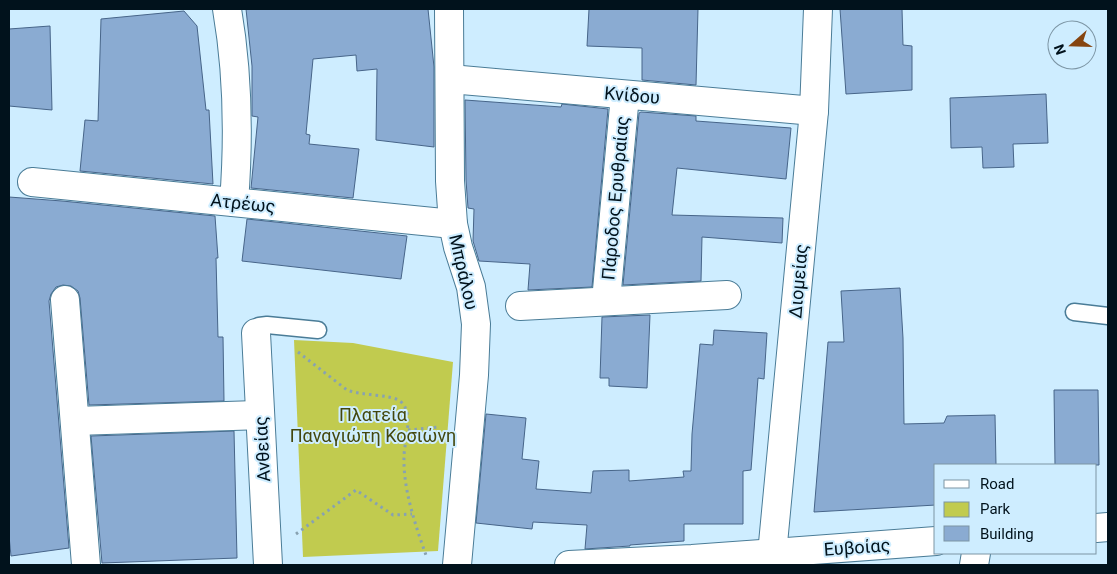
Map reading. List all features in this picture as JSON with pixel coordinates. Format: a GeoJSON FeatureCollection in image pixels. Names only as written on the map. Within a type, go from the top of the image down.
{"type":"FeatureCollection","features":[{"type":"Feature","properties":{"kind":"street"},"geometry":{"type":"LineString","coordinates":[[227,9],[236,74],[238,106],[237,169],[234,202]]}},
{"type":"Feature","properties":{"kind":"street","name":"Μπράλου"},"geometry":{"type":"LineString","coordinates":[[449,9],[450,182],[453,224],[458,247],[471,287],[476,324],[474,376],[457,565]]}},
{"type":"Feature","properties":{"kind":"street","name":"Διομείας"},"geometry":{"type":"LineString","coordinates":[[772,554],[814,111],[818,9]]}},
{"type":"Feature","properties":{"kind":"street","name":"Κνίδου"},"geometry":{"type":"LineString","coordinates":[[450,79],[814,111]]}},
{"type":"Feature","properties":{"kind":"street","name":"Πάροδος Ερυθραίας"},"geometry":{"type":"LineString","coordinates":[[606,301],[625,95]]}},
{"type":"Feature","properties":{"kind":"street","name":"Ατρέως"},"geometry":{"type":"LineString","coordinates":[[32,182],[453,224]]}},
{"type":"Feature","properties":{"kind":"street"},"geometry":{"type":"LineString","coordinates":[[520,306],[727,295]]}},
{"type":"Feature","properties":{"kind":"street"},"geometry":{"type":"LineString","coordinates":[[65,300],[86,565]]}},
{"type":"Feature","properties":{"kind":"street","name":"Ανθείας"},"geometry":{"type":"LineString","coordinates":[[256,333],[267,560]]}},
{"type":"Feature","properties":{"kind":"street"},"geometry":{"type":"LineString","coordinates":[[74,422],[260,415]]}},
{"type":"Feature","properties":{"kind":"street","name":"Ευβοίας"},"geometry":{"type":"LineString","coordinates":[[569,565],[772,554],[934,541]]}},
{"type":"Feature","properties":{"kind":"lane"},"geometry":{"type":"LineString","coordinates":[[1074,312],[1108,316]]}},
{"type":"Feature","properties":{"kind":"lane"},"geometry":{"type":"LineString","coordinates":[[256,333],[260,326],[267,324],[318,330]]}},
{"type":"Feature","properties":{"kind":"path"},"geometry":{"type":"LineString","coordinates":[[294,350],[347,390],[357,394],[392,398],[400,402],[405,408],[408,430],[404,466],[412,514],[430,565]]}},
{"type":"Feature","properties":{"kind":"path"},"geometry":{"type":"LineString","coordinates":[[267,560],[356,490],[393,515],[412,514]]}},
{"type":"Feature","properties":{"kind":"green space","name":"Πλατεία Παναγιώτη Κοσιώνη"},"geometry":{"type":"Polygon","coordinates":[[[294,340],[353,343],[453,362],[438,551],[303,557],[294,340]]]}},
{"type":"Feature","properties":{"kind":"building"},"geometry":{"type":"Polygon","coordinates":[[[246,9],[428,9],[434,67],[434,147],[376,140],[377,69],[357,71],[356,55],[313,59],[306,134],[310,135],[309,144],[359,149],[353,198],[251,188],[258,117],[252,116],[252,66],[246,9]]]}},
{"type":"Feature","properties":{"kind":"building"},"geometry":{"type":"Polygon","coordinates":[[[589,9],[698,9],[696,85],[642,80],[642,48],[587,46],[589,9]]]}},
{"type":"Feature","properties":{"kind":"building"},"geometry":{"type":"Polygon","coordinates":[[[840,9],[902,9],[903,45],[912,46],[912,90],[846,94],[840,9]]]}},
{"type":"Feature","properties":{"kind":"building"},"geometry":{"type":"Polygon","coordinates":[[[184,11],[197,26],[206,110],[209,110],[213,184],[80,171],[85,120],[98,121],[101,19],[184,11]]]}},
{"type":"Feature","properties":{"kind":"building"},"geometry":{"type":"Polygon","coordinates":[[[50,26],[52,110],[9,106],[9,29],[50,26]]]}},
{"type":"Feature","properties":{"kind":"building"},"geometry":{"type":"Polygon","coordinates":[[[1046,94],[1048,143],[1013,144],[1014,167],[983,168],[982,147],[951,148],[950,98],[1046,94]]]}},
{"type":"Feature","properties":{"kind":"building"},"geometry":{"type":"Polygon","coordinates":[[[465,100],[561,107],[562,104],[608,109],[592,287],[528,290],[530,264],[479,261],[473,241],[474,209],[468,208],[465,100]]]}},
{"type":"Feature","properties":{"kind":"building"},"geometry":{"type":"Polygon","coordinates":[[[639,113],[696,116],[696,121],[791,128],[786,179],[677,168],[672,215],[783,218],[782,243],[702,237],[701,281],[623,285],[639,113]]]}},
{"type":"Feature","properties":{"kind":"building"},"geometry":{"type":"Polygon","coordinates":[[[9,197],[215,216],[218,258],[216,258],[218,337],[223,337],[224,401],[89,405],[80,298],[78,291],[71,286],[63,285],[56,287],[49,301],[69,548],[11,556],[9,536],[9,197]]]}},
{"type":"Feature","properties":{"kind":"building"},"geometry":{"type":"Polygon","coordinates":[[[247,219],[407,236],[401,279],[242,261],[247,219]]]}},
{"type":"Feature","properties":{"kind":"building"},"geometry":{"type":"Polygon","coordinates":[[[900,288],[903,338],[904,424],[944,423],[947,416],[995,415],[996,464],[934,464],[934,505],[814,512],[828,342],[844,342],[841,291],[900,288]]]}},
{"type":"Feature","properties":{"kind":"building"},"geometry":{"type":"Polygon","coordinates":[[[650,315],[647,388],[609,386],[609,378],[600,378],[602,317],[650,315]]]}},
{"type":"Feature","properties":{"kind":"building"},"geometry":{"type":"Polygon","coordinates":[[[714,330],[767,333],[764,379],[758,378],[751,470],[743,471],[743,524],[684,524],[684,541],[585,549],[587,525],[533,522],[532,529],[476,523],[486,414],[526,418],[522,459],[539,461],[536,489],[591,493],[593,471],[629,470],[629,481],[684,477],[683,471],[691,471],[692,434],[700,344],[713,345],[714,330]]]}},
{"type":"Feature","properties":{"kind":"building"},"geometry":{"type":"Polygon","coordinates":[[[1054,390],[1098,390],[1099,465],[1055,464],[1054,390]]]}},
{"type":"Feature","properties":{"kind":"building"},"geometry":{"type":"Polygon","coordinates":[[[234,431],[237,558],[102,563],[91,436],[234,431]]]}}]}
